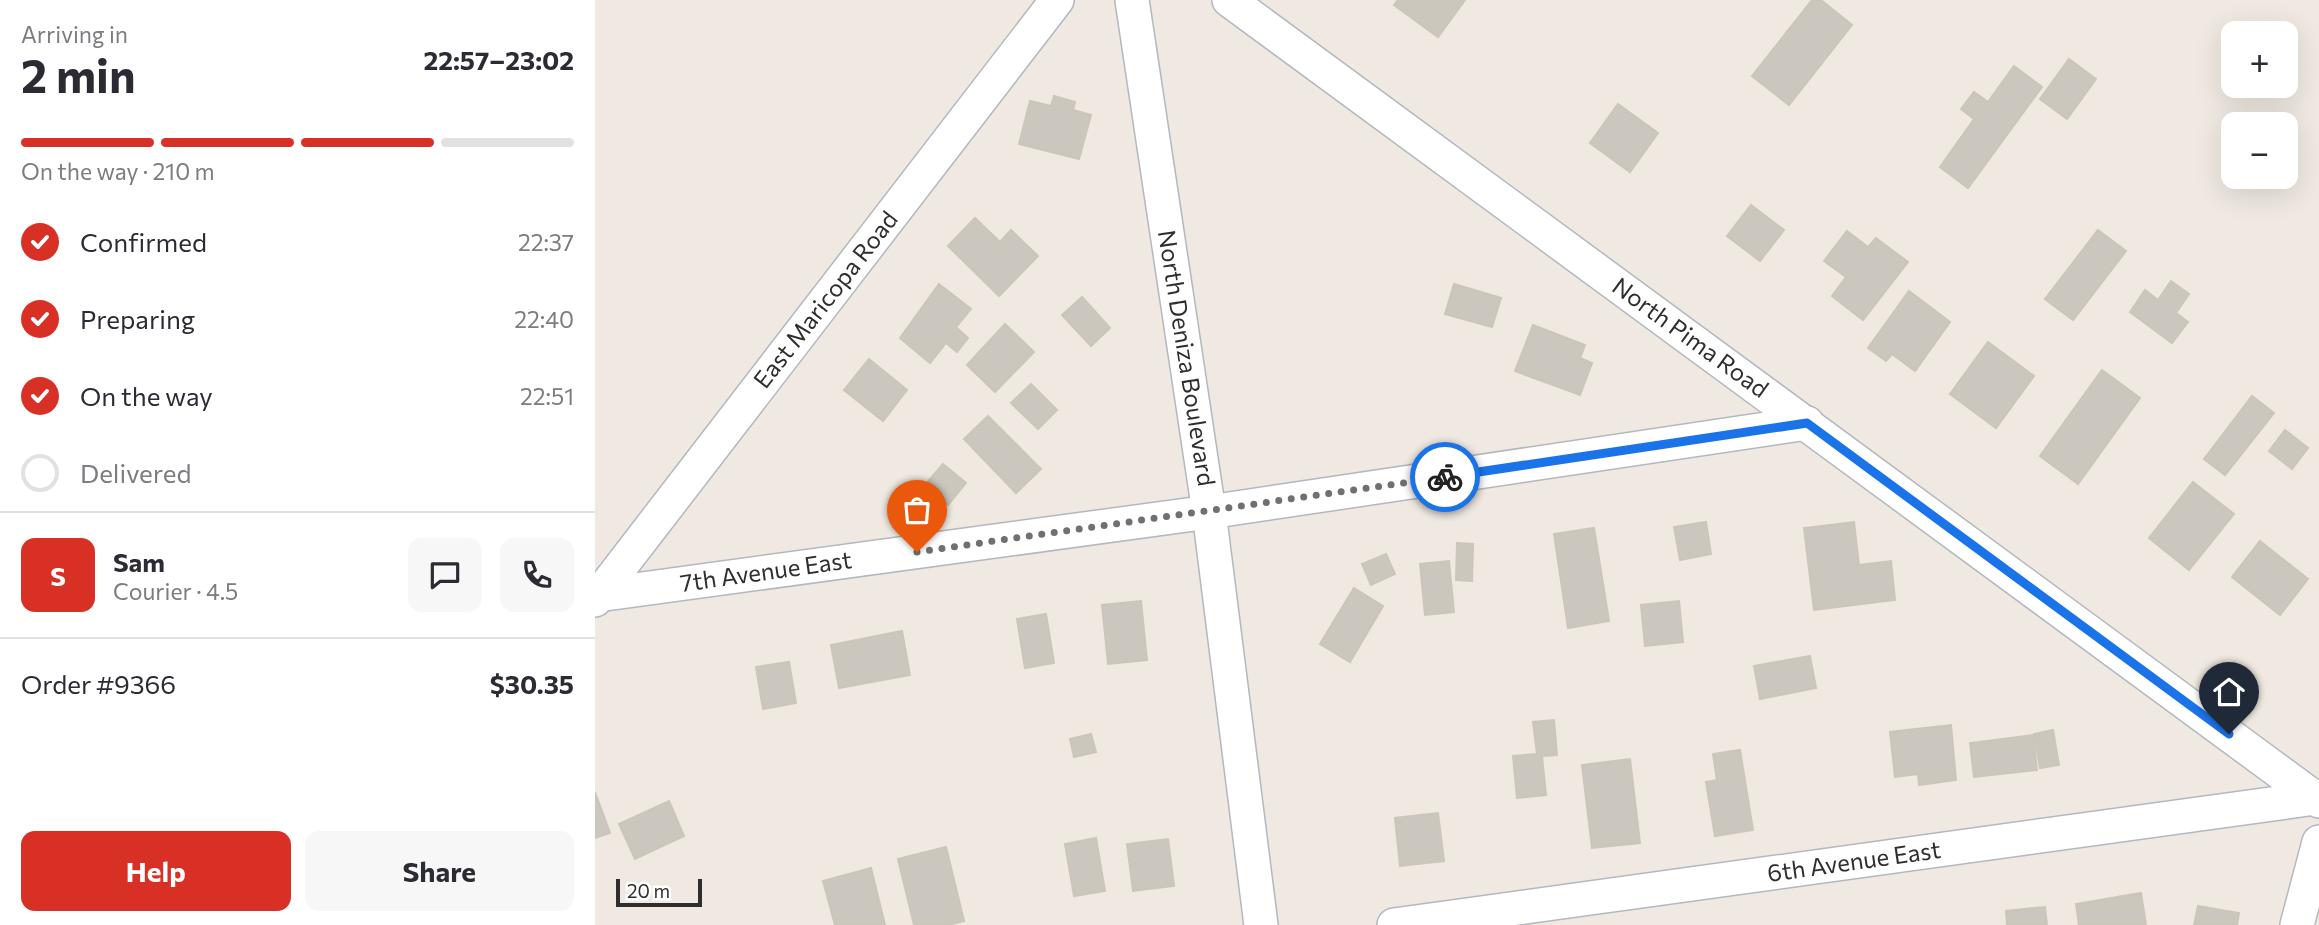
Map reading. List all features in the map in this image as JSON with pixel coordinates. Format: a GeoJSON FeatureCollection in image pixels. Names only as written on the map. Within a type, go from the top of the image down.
{"type":"FeatureCollection","features":[{"type":"Feature","properties":{"kind":"street","name":"East Maricopa Road"},"geometry":{"type":"LineString","coordinates":[[597,597],[1057,0]]}},
{"type":"Feature","properties":{"kind":"street","name":"North Deniza Boulevard"},"geometry":{"type":"LineString","coordinates":[[1132,0],[1209,512],[1261,925]]}},
{"type":"Feature","properties":{"kind":"street","name":"North Pima Road"},"geometry":{"type":"LineString","coordinates":[[1229,0],[2317,800]]}},
{"type":"Feature","properties":{"kind":"street","name":"7th Avenue East"},"geometry":{"type":"LineString","coordinates":[[597,597],[1209,512],[1807,423]]}},
{"type":"Feature","properties":{"kind":"street","name":"6th Avenue East"},"geometry":{"type":"LineString","coordinates":[[1394,925],[2317,800]]}},
{"type":"Feature","properties":{"kind":"street"},"geometry":{"type":"LineString","coordinates":[[2297,925],[2319,842]]}},
{"type":"Feature","properties":{"kind":"building"},"geometry":{"type":"Polygon","coordinates":[[[1398,0],[1465,0],[1438,37],[1394,5],[1398,0]]]}},
{"type":"Feature","properties":{"kind":"building"},"geometry":{"type":"Polygon","coordinates":[[[1812,0],[1821,0],[1852,25],[1789,105],[1752,76],[1812,0]]]}},
{"type":"Feature","properties":{"kind":"building"},"geometry":{"type":"Polygon","coordinates":[[[2069,59],[2096,79],[2067,119],[2040,99],[2069,59]]]}},
{"type":"Feature","properties":{"kind":"building"},"geometry":{"type":"Polygon","coordinates":[[[2014,66],[2042,87],[1968,188],[1940,167],[1974,119],[1961,109],[1974,92],[1988,102],[2014,66]]]}},
{"type":"Feature","properties":{"kind":"building"},"geometry":{"type":"Polygon","coordinates":[[[1054,96],[1075,102],[1073,110],[1091,115],[1079,159],[1019,144],[1030,101],[1051,106],[1054,96]]]}},
{"type":"Feature","properties":{"kind":"building"},"geometry":{"type":"Polygon","coordinates":[[[1618,104],[1658,133],[1630,172],[1590,143],[1618,104]]]}},
{"type":"Feature","properties":{"kind":"building"},"geometry":{"type":"Polygon","coordinates":[[[1751,205],[1784,230],[1760,261],[1727,236],[1751,205]]]}},
{"type":"Feature","properties":{"kind":"building"},"geometry":{"type":"Polygon","coordinates":[[[975,218],[1000,242],[1011,230],[1038,256],[999,296],[948,246],[975,218]]]}},
{"type":"Feature","properties":{"kind":"building"},"geometry":{"type":"Polygon","coordinates":[[[2098,230],[2126,251],[2073,320],[2045,299],[2098,230]]]}},
{"type":"Feature","properties":{"kind":"building"},"geometry":{"type":"Polygon","coordinates":[[[1847,231],[1868,247],[1876,238],[1908,262],[1863,320],[1832,296],[1846,277],[1824,261],[1847,231]]]}},
{"type":"Feature","properties":{"kind":"building"},"geometry":{"type":"Polygon","coordinates":[[[2171,281],[2189,294],[2176,313],[2188,322],[2172,343],[2130,312],[2145,290],[2158,300],[2171,281]]]}},
{"type":"Feature","properties":{"kind":"building"},"geometry":{"type":"Polygon","coordinates":[[[939,284],[971,309],[956,327],[968,338],[957,352],[946,343],[930,363],[900,338],[939,284]]]}},
{"type":"Feature","properties":{"kind":"building"},"geometry":{"type":"Polygon","coordinates":[[[1454,284],[1501,298],[1492,327],[1445,314],[1454,284]]]}},
{"type":"Feature","properties":{"kind":"building"},"geometry":{"type":"Polygon","coordinates":[[[1909,291],[1950,322],[1915,371],[1892,354],[1886,361],[1868,348],[1909,291]]]}},
{"type":"Feature","properties":{"kind":"building"},"geometry":{"type":"Polygon","coordinates":[[[1082,297],[1110,328],[1091,346],[1062,315],[1082,297]]]}},
{"type":"Feature","properties":{"kind":"building"},"geometry":{"type":"Polygon","coordinates":[[[1005,324],[1034,352],[995,392],[967,365],[1005,324]]]}},
{"type":"Feature","properties":{"kind":"building"},"geometry":{"type":"Polygon","coordinates":[[[1533,325],[1585,345],[1580,358],[1592,363],[1580,395],[1515,371],[1533,325]]]}},
{"type":"Feature","properties":{"kind":"building"},"geometry":{"type":"Polygon","coordinates":[[[1988,342],[2034,376],[1996,428],[1950,394],[1988,342]]]}},
{"type":"Feature","properties":{"kind":"building"},"geometry":{"type":"Polygon","coordinates":[[[869,359],[907,390],[883,421],[844,390],[869,359]]]}},
{"type":"Feature","properties":{"kind":"building"},"geometry":{"type":"Polygon","coordinates":[[[2102,370],[2140,398],[2078,484],[2040,456],[2102,370]]]}},
{"type":"Feature","properties":{"kind":"building"},"geometry":{"type":"Polygon","coordinates":[[[1031,384],[1057,410],[1038,429],[1011,403],[1031,384]]]}},
{"type":"Feature","properties":{"kind":"building"},"geometry":{"type":"Polygon","coordinates":[[[2252,396],[2274,413],[2225,475],[2204,459],[2252,396]]]}},
{"type":"Feature","properties":{"kind":"building"},"geometry":{"type":"Polygon","coordinates":[[[988,416],[1041,469],[1016,493],[964,439],[988,416]]]}},
{"type":"Feature","properties":{"kind":"building"},"geometry":{"type":"Polygon","coordinates":[[[2285,430],[2308,448],[2292,469],[2269,451],[2285,430]]]}},
{"type":"Feature","properties":{"kind":"building"},"geometry":{"type":"Polygon","coordinates":[[[943,464],[966,483],[948,505],[925,485],[943,464]]]}},
{"type":"Feature","properties":{"kind":"building"},"geometry":{"type":"Polygon","coordinates":[[[2193,482],[2234,514],[2189,570],[2149,538],[2193,482]]]}},
{"type":"Feature","properties":{"kind":"building"},"geometry":{"type":"Polygon","coordinates":[[[1706,522],[1711,554],[1680,560],[1674,527],[1706,522]]]}},
{"type":"Feature","properties":{"kind":"building"},"geometry":{"type":"Polygon","coordinates":[[[1854,522],[1859,565],[1891,561],[1895,600],[1814,610],[1804,528],[1854,522]]]}},
{"type":"Feature","properties":{"kind":"building"},"geometry":{"type":"Polygon","coordinates":[[[1594,528],[1609,621],[1568,628],[1554,534],[1594,528]]]}},
{"type":"Feature","properties":{"kind":"building"},"geometry":{"type":"Polygon","coordinates":[[[2260,541],[2308,579],[2280,615],[2232,577],[2260,541]]]}},
{"type":"Feature","properties":{"kind":"building"},"geometry":{"type":"Polygon","coordinates":[[[1457,543],[1473,544],[1472,581],[1456,580],[1457,543]]]}},
{"type":"Feature","properties":{"kind":"building"},"geometry":{"type":"Polygon","coordinates":[[[1386,554],[1395,574],[1371,585],[1362,564],[1386,554]]]}},
{"type":"Feature","properties":{"kind":"building"},"geometry":{"type":"Polygon","coordinates":[[[1449,561],[1454,612],[1425,615],[1420,564],[1449,561]]]}},
{"type":"Feature","properties":{"kind":"building"},"geometry":{"type":"Polygon","coordinates":[[[1354,588],[1383,606],[1350,662],[1320,644],[1354,588]]]}},
{"type":"Feature","properties":{"kind":"building"},"geometry":{"type":"Polygon","coordinates":[[[1141,601],[1147,660],[1108,664],[1102,605],[1141,601]]]}},
{"type":"Feature","properties":{"kind":"building"},"geometry":{"type":"Polygon","coordinates":[[[1679,601],[1683,642],[1645,646],[1641,605],[1679,601]]]}},
{"type":"Feature","properties":{"kind":"building"},"geometry":{"type":"Polygon","coordinates":[[[1046,614],[1054,663],[1025,668],[1017,619],[1046,614]]]}},
{"type":"Feature","properties":{"kind":"building"},"geometry":{"type":"Polygon","coordinates":[[[902,631],[910,675],[839,688],[831,645],[902,631]]]}},
{"type":"Feature","properties":{"kind":"building"},"geometry":{"type":"Polygon","coordinates":[[[1810,656],[1816,688],[1760,699],[1754,666],[1810,656]]]}},
{"type":"Feature","properties":{"kind":"building"},"geometry":{"type":"Polygon","coordinates":[[[789,662],[796,703],[763,709],[756,667],[789,662]]]}},
{"type":"Feature","properties":{"kind":"building"},"geometry":{"type":"Polygon","coordinates":[[[1554,720],[1557,755],[1542,756],[1546,795],[1517,798],[1513,756],[1537,754],[1533,722],[1554,720]]]}},
{"type":"Feature","properties":{"kind":"building"},"geometry":{"type":"Polygon","coordinates":[[[1951,725],[1956,780],[1919,785],[1918,774],[1895,777],[1890,732],[1951,725]]]}},
{"type":"Feature","properties":{"kind":"building"},"geometry":{"type":"Polygon","coordinates":[[[2053,730],[2059,765],[2040,768],[2034,734],[2053,730]]]}},
{"type":"Feature","properties":{"kind":"building"},"geometry":{"type":"Polygon","coordinates":[[[1091,734],[1096,752],[1074,757],[1070,739],[1091,734]]]}},
{"type":"Feature","properties":{"kind":"building"},"geometry":{"type":"Polygon","coordinates":[[[2033,735],[2037,770],[1974,777],[1970,743],[2033,735]]]}},
{"type":"Feature","properties":{"kind":"building"},"geometry":{"type":"Polygon","coordinates":[[[1740,750],[1753,830],[1715,836],[1706,782],[1717,780],[1713,754],[1740,750]]]}},
{"type":"Feature","properties":{"kind":"building"},"geometry":{"type":"Polygon","coordinates":[[[1630,759],[1640,843],[1592,848],[1582,765],[1630,759]]]}},
{"type":"Feature","properties":{"kind":"building"},"geometry":{"type":"Polygon","coordinates":[[[595,792],[610,833],[595,838],[595,792]]]}},
{"type":"Feature","properties":{"kind":"building"},"geometry":{"type":"Polygon","coordinates":[[[669,801],[684,836],[635,859],[619,824],[669,801]]]}},
{"type":"Feature","properties":{"kind":"building"},"geometry":{"type":"Polygon","coordinates":[[[1438,813],[1444,861],[1400,866],[1395,818],[1438,813]]]}},
{"type":"Feature","properties":{"kind":"building"},"geometry":{"type":"Polygon","coordinates":[[[1096,838],[1105,891],[1074,896],[1065,844],[1096,838]]]}},
{"type":"Feature","properties":{"kind":"building"},"geometry":{"type":"Polygon","coordinates":[[[1168,839],[1174,886],[1133,891],[1127,844],[1168,839]]]}},
{"type":"Feature","properties":{"kind":"building"},"geometry":{"type":"Polygon","coordinates":[[[946,847],[964,921],[948,925],[914,925],[898,859],[946,847]]]}},
{"type":"Feature","properties":{"kind":"building"},"geometry":{"type":"Polygon","coordinates":[[[871,868],[885,925],[835,925],[823,881],[871,868]]]}},
{"type":"Feature","properties":{"kind":"building"},"geometry":{"type":"Polygon","coordinates":[[[2141,893],[2146,925],[2079,925],[2076,904],[2141,893]]]}},
{"type":"Feature","properties":{"kind":"building"},"geometry":{"type":"Polygon","coordinates":[[[2198,906],[2239,913],[2237,925],[2194,925],[2198,906]]]}},
{"type":"Feature","properties":{"kind":"building"},"geometry":{"type":"Polygon","coordinates":[[[2045,907],[2047,925],[2007,925],[2006,911],[2045,907]]]}},
{"type":"Feature","properties":{"kind":"way so far"},"geometry":{"type":"LineString","coordinates":[[917,552],[1445,477]]}},
{"type":"Feature","properties":{"kind":"route"},"geometry":{"type":"LineString","coordinates":[[1445,477],[1807,423],[2229,734]]}}]}
